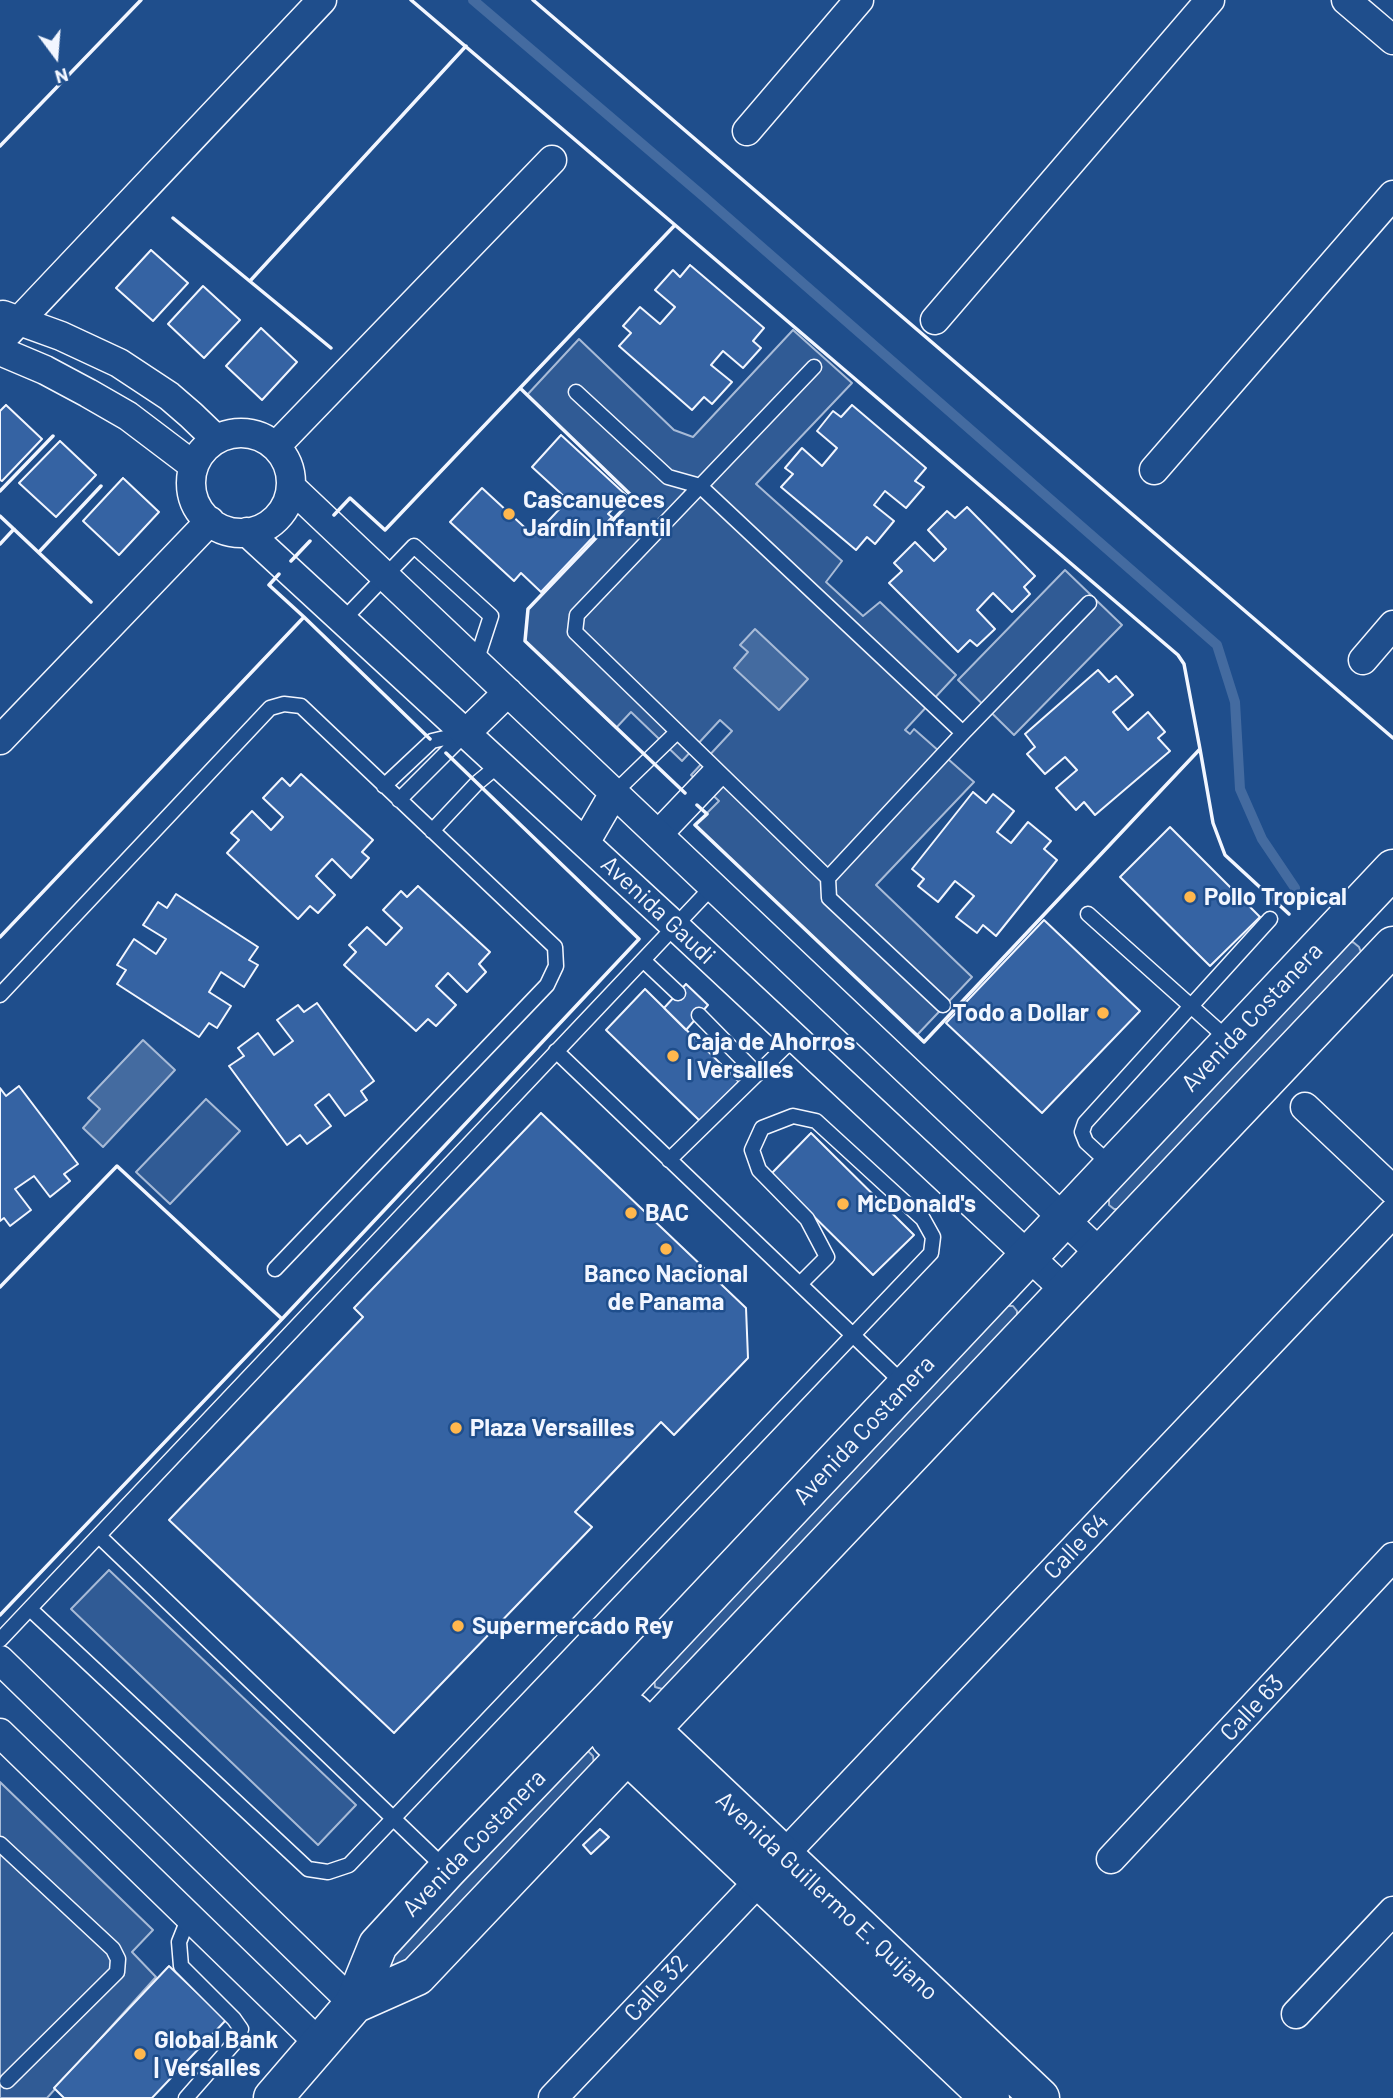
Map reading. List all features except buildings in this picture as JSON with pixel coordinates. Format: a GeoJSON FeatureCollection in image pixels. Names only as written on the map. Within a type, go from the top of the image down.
{"type":"FeatureCollection","features":[{"type":"Feature","properties":{"kind":"street"},"geometry":{"type":"LineString","coordinates":[[6,325],[321,0]]}},
{"type":"Feature","properties":{"kind":"street"},"geometry":{"type":"LineString","coordinates":[[747,131],[859,0]]}},
{"type":"Feature","properties":{"kind":"street"},"geometry":{"type":"LineString","coordinates":[[935,320],[1210,0]]}},
{"type":"Feature","properties":{"kind":"street"},"geometry":{"type":"LineString","coordinates":[[1346,0],[1393,40]]}},
{"type":"Feature","properties":{"kind":"street"},"geometry":{"type":"LineString","coordinates":[[276,446],[552,160]]}},
{"type":"Feature","properties":{"kind":"street"},"geometry":{"type":"LineString","coordinates":[[1154,470],[1393,195]]}},
{"type":"Feature","properties":{"kind":"street"},"geometry":{"type":"LineString","coordinates":[[6,325],[61,336],[119,363],[169,396],[216,439]]}},
{"type":"Feature","properties":{"kind":"street"},"geometry":{"type":"LineString","coordinates":[[0,351],[45,370],[98,398],[160,439],[194,466]]}},
{"type":"Feature","properties":{"kind":"street"},"geometry":{"type":"LineString","coordinates":[[228,434],[254,435],[276,446],[285,458],[290,472],[288,497],[275,519],[262,528],[247,532],[227,531],[210,522],[193,496],[191,481],[199,456],[216,439],[228,434]]}},
{"type":"Feature","properties":{"kind":"street"},"geometry":{"type":"LineString","coordinates":[[288,497],[384,575],[1102,1255]]}},
{"type":"Feature","properties":{"kind":"street"},"geometry":{"type":"LineString","coordinates":[[0,740],[210,522]]}},
{"type":"Feature","properties":{"kind":"street","name":"Avenida Gaudi"},"geometry":{"type":"LineString","coordinates":[[247,532],[1066,1291]]}},
{"type":"Feature","properties":{"kind":"street"},"geometry":{"type":"LineString","coordinates":[[1363,660],[1393,625]]}},
{"type":"Feature","properties":{"kind":"street"},"geometry":{"type":"LineString","coordinates":[[466,733],[508,692]]}},
{"type":"Feature","properties":{"kind":"street"},"geometry":{"type":"LineString","coordinates":[[585,843],[614,793]]}},
{"type":"Feature","properties":{"kind":"street","name":"Avenida Costanera"},"geometry":{"type":"LineString","coordinates":[[273,2098],[354,2004],[378,1945],[1393,869]]}},
{"type":"Feature","properties":{"kind":"street","name":"Avenida Costanera"},"geometry":{"type":"LineString","coordinates":[[354,2004],[417,1976],[1393,946]]}},
{"type":"Feature","properties":{"kind":"street"},"geometry":{"type":"LineString","coordinates":[[1305,1107],[1393,1189]]}},
{"type":"Feature","properties":{"kind":"street","name":"Calle 64"},"geometry":{"type":"LineString","coordinates":[[771,1866],[1393,1213]]}},
{"type":"Feature","properties":{"kind":"street","name":"Calle 63"},"geometry":{"type":"LineString","coordinates":[[1111,1859],[1393,1557]]}},
{"type":"Feature","properties":{"kind":"street"},"geometry":{"type":"LineString","coordinates":[[0,1660],[354,2004]]}},
{"type":"Feature","properties":{"kind":"street","name":"Avenida Guillermo E. Quijano"},"geometry":{"type":"LineString","coordinates":[[603,1707],[771,1866],[1040,2098]]}},
{"type":"Feature","properties":{"kind":"street"},"geometry":{"type":"LineString","coordinates":[[5,1746],[189,1917],[320,2044]]}},
{"type":"Feature","properties":{"kind":"street","name":"Avenida Guillermo E. Quijano"},"geometry":{"type":"LineString","coordinates":[[771,1866],[990,2098]]}},
{"type":"Feature","properties":{"kind":"street","name":"Calle 32"},"geometry":{"type":"LineString","coordinates":[[553,2098],[771,1866]]}},
{"type":"Feature","properties":{"kind":"street"},"geometry":{"type":"LineString","coordinates":[[1296,2014],[1393,1911]]}},
{"type":"Feature","properties":{"kind":"lane"},"geometry":{"type":"LineString","coordinates":[[814,367],[577,615],[575,632],[828,878],[829,898],[943,1005]]}},
{"type":"Feature","properties":{"kind":"lane"},"geometry":{"type":"LineString","coordinates":[[576,392],[668,477],[700,486],[963,733]]}},
{"type":"Feature","properties":{"kind":"lane"},"geometry":{"type":"LineString","coordinates":[[343,620],[414,545],[491,616],[476,662]]}},
{"type":"Feature","properties":{"kind":"lane"},"geometry":{"type":"LineString","coordinates":[[828,878],[1089,603]]}},
{"type":"Feature","properties":{"kind":"lane"},"geometry":{"type":"LineString","coordinates":[[0,995],[270,708],[284,704],[301,706],[555,947],[556,966],[547,985],[275,1269]]}},
{"type":"Feature","properties":{"kind":"lane"},"geometry":{"type":"LineString","coordinates":[[614,793],[677,732]]}},
{"type":"Feature","properties":{"kind":"lane"},"geometry":{"type":"LineString","coordinates":[[384,786],[432,741],[466,733]]}},
{"type":"Feature","properties":{"kind":"lane"},"geometry":{"type":"LineString","coordinates":[[399,800],[466,733]]}},
{"type":"Feature","properties":{"kind":"lane"},"geometry":{"type":"LineString","coordinates":[[432,831],[477,783],[500,764]]}},
{"type":"Feature","properties":{"kind":"lane"},"geometry":{"type":"LineString","coordinates":[[658,835],[718,772]]}},
{"type":"Feature","properties":{"kind":"lane"},"geometry":{"type":"LineString","coordinates":[[0,1640],[713,886]]}},
{"type":"Feature","properties":{"kind":"lane"},"geometry":{"type":"LineString","coordinates":[[1088,914],[1230,1041]]}},
{"type":"Feature","properties":{"kind":"lane"},"geometry":{"type":"LineString","coordinates":[[1112,1166],[1086,1142],[1082,1132],[1085,1123],[1270,919]]}},
{"type":"Feature","properties":{"kind":"lane"},"geometry":{"type":"LineString","coordinates":[[643,960],[678,993]]}},
{"type":"Feature","properties":{"kind":"lane"},"geometry":{"type":"LineString","coordinates":[[699,1015],[758,1074]]}},
{"type":"Feature","properties":{"kind":"lane"},"geometry":{"type":"LineString","coordinates":[[669,1160],[794,1038]]}},
{"type":"Feature","properties":{"kind":"lane"},"geometry":{"type":"LineString","coordinates":[[556,1051],[906,1386]]}},
{"type":"Feature","properties":{"kind":"lane"},"geometry":{"type":"LineString","coordinates":[[30,1609],[308,1869],[328,1872],[349,1865],[932,1253],[933,1237],[923,1219],[817,1121],[793,1116],[762,1128],[752,1150],[759,1170],[807,1219],[827,1257],[800,1284]]}},
{"type":"Feature","properties":{"kind":"lane"},"geometry":{"type":"LineString","coordinates":[[99,1536],[447,1870]]}},
{"type":"Feature","properties":{"kind":"lane"},"geometry":{"type":"LineString","coordinates":[[0,1844],[113,1949],[118,1959],[117,1972],[7,2081]]}},
{"type":"Feature","properties":{"kind":"lane"},"geometry":{"type":"LineString","coordinates":[[186,2098],[236,2041],[241,2029],[181,1966],[179,1942],[189,1917]]}},
{"type":"Feature","properties":{"kind":"shaded area"},"geometry":{"type":"Polygon","coordinates":[[[793,330],[852,383],[756,484],[842,561],[826,582],[863,616],[880,602],[956,675],[905,730],[910,734],[914,729],[974,782],[876,885],[972,977],[917,1035],[695,825],[719,801],[691,775],[732,731],[720,720],[682,761],[631,712],[616,728],[525,641],[528,609],[634,498],[527,395],[579,339],[674,430],[693,437],[793,330]]]}},
{"type":"Feature","properties":{"kind":"shaded area"},"geometry":{"type":"Polygon","coordinates":[[[1065,570],[1122,625],[1014,735],[958,680],[1065,570]]]}},
{"type":"Feature","properties":{"kind":"shaded area"},"geometry":{"type":"Polygon","coordinates":[[[755,629],[808,679],[779,710],[734,668],[748,652],[740,645],[755,629]]]}},
{"type":"Feature","properties":{"kind":"shaded area"},"geometry":{"type":"Polygon","coordinates":[[[1353,942],[1362,955],[1121,1209],[1114,1209],[1109,1205],[1109,1198],[1347,943],[1353,942]]]}},
{"type":"Feature","properties":{"kind":"shaded area"},"geometry":{"type":"Polygon","coordinates":[[[143,1040],[175,1070],[103,1147],[83,1128],[100,1109],[88,1098],[143,1040]]]}},
{"type":"Feature","properties":{"kind":"shaded area"},"geometry":{"type":"Polygon","coordinates":[[[206,1099],[240,1131],[170,1204],[136,1172],[206,1099]]]}},
{"type":"Feature","properties":{"kind":"shaded area"},"geometry":{"type":"Polygon","coordinates":[[[1003,1306],[1013,1306],[1017,1311],[1017,1320],[666,1690],[655,1687],[654,1677],[1003,1306]]]}},
{"type":"Feature","properties":{"kind":"shaded area"},"geometry":{"type":"Polygon","coordinates":[[[109,1570],[356,1805],[318,1845],[71,1609],[109,1570]]]}},
{"type":"Feature","properties":{"kind":"shaded area"},"geometry":{"type":"Polygon","coordinates":[[[588,1751],[593,1756],[594,1764],[392,1975],[385,1960],[582,1753],[588,1751]]]}},
{"type":"Feature","properties":{"kind":"shaded area"},"geometry":{"type":"Polygon","coordinates":[[[0,1782],[153,1930],[132,1952],[156,1977],[47,2098],[0,2098],[0,1782]]]}},
{"type":"Feature","properties":{"kind":"waterway"},"geometry":{"type":"LineString","coordinates":[[473,0],[703,196],[1217,645],[1235,702],[1240,789],[1262,839],[1295,888]]}},
{"type":"Feature","properties":{"kind":"wall"},"geometry":{"type":"LineString","coordinates":[[0,146],[141,0]]}},
{"type":"Feature","properties":{"kind":"wall"},"geometry":{"type":"LineString","coordinates":[[334,515],[350,498],[385,530],[675,225],[411,0]]}},
{"type":"Feature","properties":{"kind":"wall"},"geometry":{"type":"LineString","coordinates":[[533,0],[1393,738]]}},
{"type":"Feature","properties":{"kind":"wall"},"geometry":{"type":"LineString","coordinates":[[250,281],[466,46]]}},
{"type":"Feature","properties":{"kind":"wall"},"geometry":{"type":"LineString","coordinates":[[173,218],[331,348]]}},
{"type":"Feature","properties":{"kind":"wall"},"geometry":{"type":"LineString","coordinates":[[675,225],[1178,655],[1184,664],[1200,749],[924,1042],[695,825],[707,814],[697,805]]}},
{"type":"Feature","properties":{"kind":"wall"},"geometry":{"type":"LineString","coordinates":[[520,388],[634,498],[528,609],[525,641],[685,793]]}},
{"type":"Feature","properties":{"kind":"wall"},"geometry":{"type":"LineString","coordinates":[[0,491],[53,436]]}},
{"type":"Feature","properties":{"kind":"wall"},"geometry":{"type":"LineString","coordinates":[[39,552],[101,486]]}},
{"type":"Feature","properties":{"kind":"wall"},"geometry":{"type":"LineString","coordinates":[[0,516],[91,602]]}},
{"type":"Feature","properties":{"kind":"wall"},"geometry":{"type":"LineString","coordinates":[[0,544],[14,529]]}},
{"type":"Feature","properties":{"kind":"wall"},"geometry":{"type":"LineString","coordinates":[[291,561],[310,541]]}},
{"type":"Feature","properties":{"kind":"wall"},"geometry":{"type":"LineString","coordinates":[[0,937],[304,617],[269,585],[279,574]]}},
{"type":"Feature","properties":{"kind":"wall"},"geometry":{"type":"LineString","coordinates":[[304,617],[430,739]]}},
{"type":"Feature","properties":{"kind":"wall"},"geometry":{"type":"LineString","coordinates":[[1200,749],[1213,823],[1225,855],[1289,914]]}},
{"type":"Feature","properties":{"kind":"wall"},"geometry":{"type":"LineString","coordinates":[[0,1287],[117,1166],[282,1319],[639,939],[446,753]]}},
{"type":"Feature","properties":{"kind":"wall"},"geometry":{"type":"LineString","coordinates":[[0,1615],[282,1319]]}},
{"type":"Feature","properties":{"kind":"place","name":"Cascanueces Jardín Infantil"},"geometry":{"type":"Point","coordinates":[509,514]}},
{"type":"Feature","properties":{"kind":"place","name":"Pollo Tropical"},"geometry":{"type":"Point","coordinates":[1190,897]}},
{"type":"Feature","properties":{"kind":"place","name":"Todo a Dollar"},"geometry":{"type":"Point","coordinates":[1103,1013]}},
{"type":"Feature","properties":{"kind":"place","name":"Caja de Ahorros | Versalles"},"geometry":{"type":"Point","coordinates":[673,1056]}},
{"type":"Feature","properties":{"kind":"place","name":"McDonald's"},"geometry":{"type":"Point","coordinates":[843,1204]}},
{"type":"Feature","properties":{"kind":"place","name":"BAC"},"geometry":{"type":"Point","coordinates":[631,1213]}},
{"type":"Feature","properties":{"kind":"place","name":"Banco Nacional de Panama"},"geometry":{"type":"Point","coordinates":[666,1249]}},
{"type":"Feature","properties":{"kind":"place","name":"Plaza Versailles"},"geometry":{"type":"Point","coordinates":[456,1428]}},
{"type":"Feature","properties":{"kind":"place","name":"Supermercado Rey"},"geometry":{"type":"Point","coordinates":[458,1626]}},
{"type":"Feature","properties":{"kind":"place","name":"Global Bank | Versalles"},"geometry":{"type":"Point","coordinates":[140,2054]}}]}
